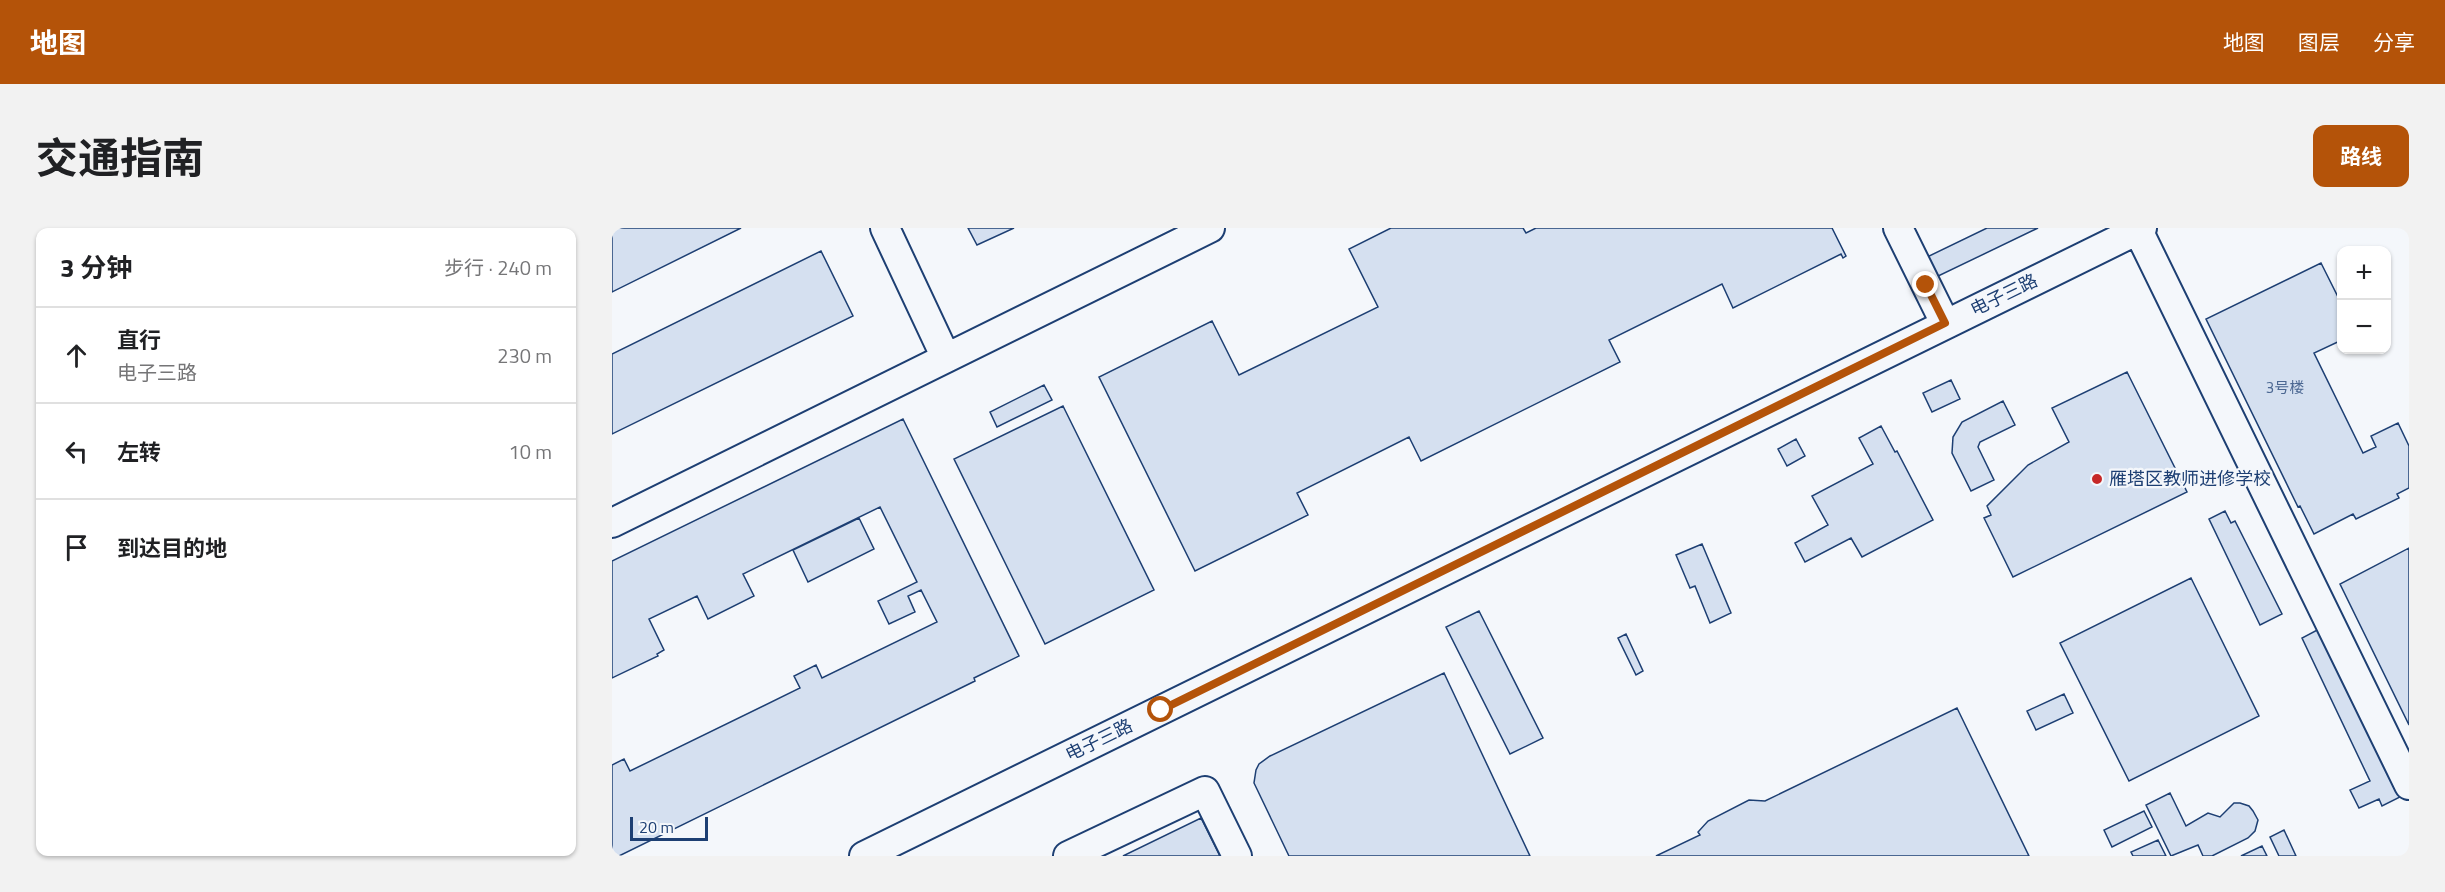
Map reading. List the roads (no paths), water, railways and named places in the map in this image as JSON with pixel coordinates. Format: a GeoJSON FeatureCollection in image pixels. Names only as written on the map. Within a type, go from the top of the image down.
{"type":"FeatureCollection","features":[{"type":"Feature","properties":{"kind":"street"},"geometry":{"type":"LineString","coordinates":[[885,228],[946,358]]}},
{"type":"Feature","properties":{"kind":"street"},"geometry":{"type":"LineString","coordinates":[[612,523],[1210,228]]}},
{"type":"Feature","properties":{"kind":"street"},"geometry":{"type":"LineString","coordinates":[[1898,228],[1945,323]]}},
{"type":"Feature","properties":{"kind":"street"},"geometry":{"type":"LineString","coordinates":[[2140,229],[2409,785]]}},
{"type":"Feature","properties":{"kind":"street","name":"电子三路"},"geometry":{"type":"LineString","coordinates":[[864,856],[2140,229]]}},
{"type":"Feature","properties":{"kind":"street"},"geometry":{"type":"LineString","coordinates":[[1068,856],[1205,791],[1237,856]]}},
{"type":"Feature","properties":{"kind":"place","name":"雁塔区教师进修学校"},"geometry":{"type":"Point","coordinates":[2097,479]}}]}
